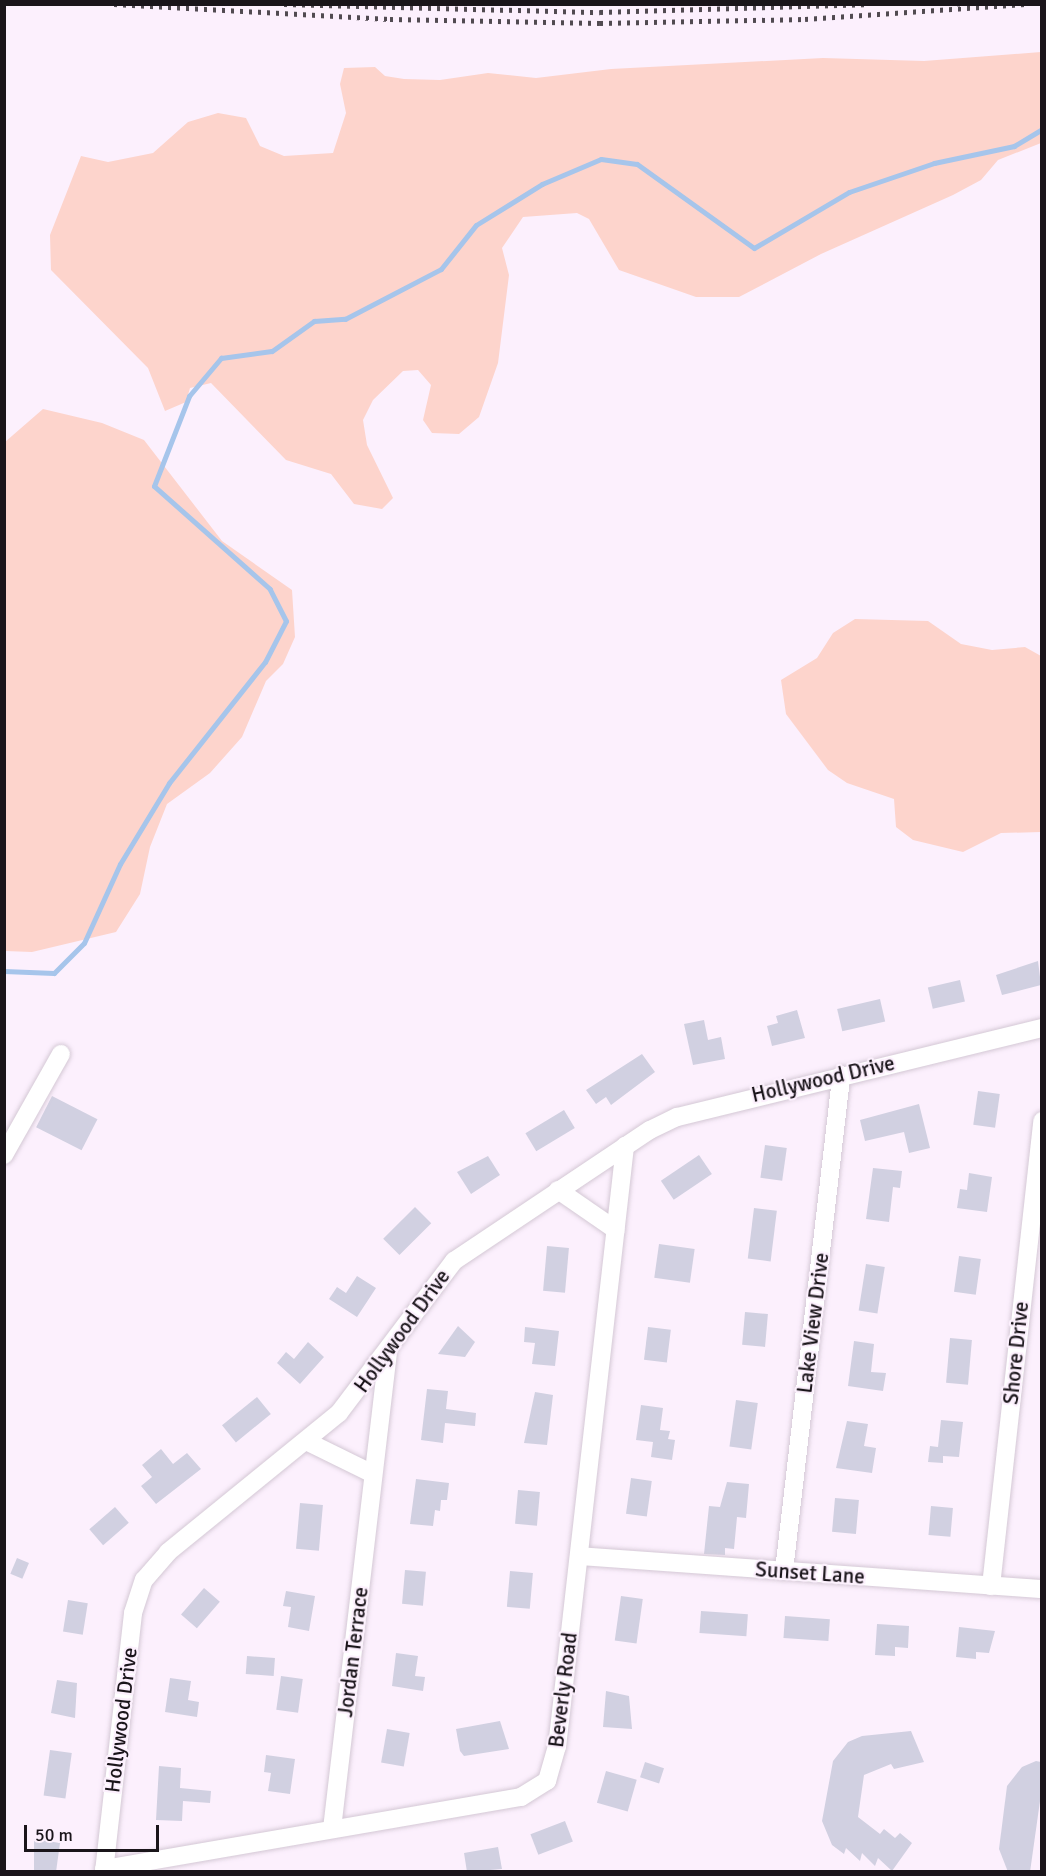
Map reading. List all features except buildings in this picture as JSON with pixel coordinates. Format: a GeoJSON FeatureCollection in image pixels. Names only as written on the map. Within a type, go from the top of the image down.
{"type":"FeatureCollection","features":[{"type":"Feature","properties":{"kind":"street","name":"Hollywood Drive"},"geometry":{"type":"LineString","coordinates":[[104,1870],[134,1613],[144,1580],[168,1552],[308,1442],[350,1402],[454,1261],[625,1146],[690,1112],[1041,1028]]}},
{"type":"Feature","properties":{"kind":"street"},"geometry":{"type":"LineString","coordinates":[[4,1155],[61,1054]]}},
{"type":"Feature","properties":{"kind":"street","name":"Lake View Drive"},"geometry":{"type":"LineString","coordinates":[[784,1571],[841,1075]]}},
{"type":"Feature","properties":{"kind":"street","name":"Shore Drive"},"geometry":{"type":"LineString","coordinates":[[991,1586],[1041,1120]]}},
{"type":"Feature","properties":{"kind":"street","name":"Beverly Road"},"geometry":{"type":"LineString","coordinates":[[104,1870],[521,1797],[547,1780],[555,1759],[625,1146]]}},
{"type":"Feature","properties":{"kind":"street"},"geometry":{"type":"LineString","coordinates":[[558,1190],[616,1230]]}},
{"type":"Feature","properties":{"kind":"street","name":"Jordan Terrace"},"geometry":{"type":"LineString","coordinates":[[332,1829],[389,1351]]}},
{"type":"Feature","properties":{"kind":"street"},"geometry":{"type":"LineString","coordinates":[[308,1442],[373,1474]]}},
{"type":"Feature","properties":{"kind":"street","name":"Sunset Lane"},"geometry":{"type":"LineString","coordinates":[[579,1556],[1041,1589]]}},
{"type":"Feature","properties":{"kind":"shaded area"},"geometry":{"type":"Polygon","coordinates":[[[1041,52],[1041,143],[998,160],[981,180],[953,195],[821,254],[739,297],[696,297],[619,270],[589,219],[577,213],[523,217],[502,248],[509,275],[498,363],[479,417],[459,434],[432,433],[423,420],[431,385],[418,370],[403,371],[373,400],[363,420],[367,445],[393,498],[382,509],[354,504],[331,474],[286,460],[211,383],[190,388],[186,402],[165,411],[148,368],[51,270],[50,235],[81,156],[108,162],[153,153],[188,122],[218,113],[246,118],[260,146],[284,156],[333,153],[346,113],[340,84],[344,68],[375,67],[385,76],[404,79],[440,80],[488,73],[536,78],[611,69],[823,58],[924,61],[1041,52]]]}},
{"type":"Feature","properties":{"kind":"shaded area"},"geometry":{"type":"Polygon","coordinates":[[[43,409],[102,423],[144,440],[222,541],[292,590],[295,637],[283,664],[266,681],[242,737],[210,773],[167,804],[150,847],[140,894],[116,932],[32,952],[5,951],[5,442],[43,409]]]}},
{"type":"Feature","properties":{"kind":"shaded area"},"geometry":{"type":"Polygon","coordinates":[[[855,619],[928,621],[961,644],[992,650],[1025,647],[1041,656],[1041,832],[1001,833],[963,852],[913,840],[896,827],[894,799],[847,783],[828,770],[786,714],[781,680],[817,658],[833,633],[855,619]]]}},
{"type":"Feature","properties":{"kind":"waterway"},"geometry":{"type":"LineString","coordinates":[[4,971],[54,973],[84,943],[120,864],[169,783],[265,662],[286,621],[270,589],[154,486],[189,396],[221,358],[272,351],[314,321],[345,319],[441,269],[476,225],[542,184],[601,159],[637,164],[754,248],[849,192],[934,163],[1014,146],[1042,129]]}},
{"type":"Feature","properties":{"kind":"railway"},"geometry":{"type":"LineString","coordinates":[[114,4],[390,19],[600,23],[805,19],[1026,4]]}},
{"type":"Feature","properties":{"kind":"railway"},"geometry":{"type":"LineString","coordinates":[[284,4],[600,12],[865,4]]}}]}
